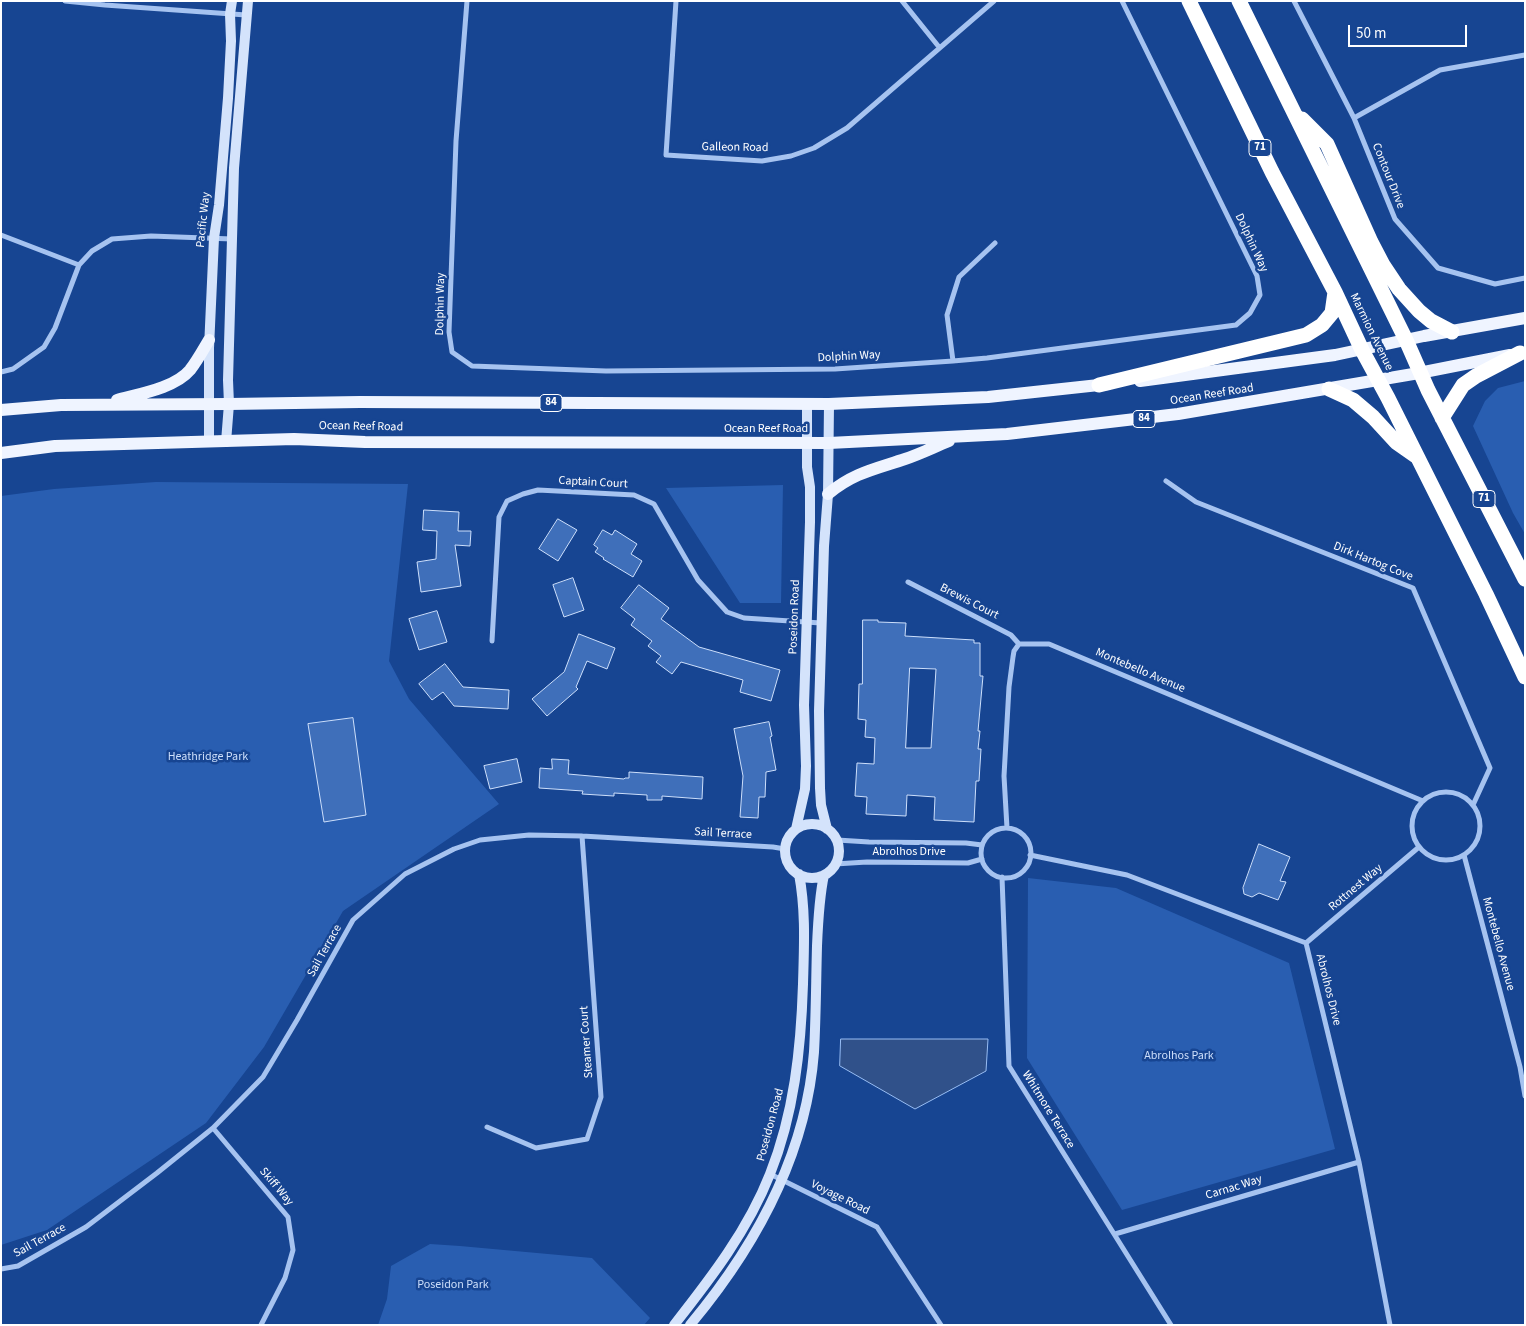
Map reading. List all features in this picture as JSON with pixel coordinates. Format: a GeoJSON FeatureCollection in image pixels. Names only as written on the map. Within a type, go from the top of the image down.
{"type":"FeatureCollection","features":[{"type":"Feature","properties":{"kind":"highway","name":"Marmion Avenue"},"geometry":{"type":"LineString","coordinates":[[1189,1],[1272,172],[1335,292],[1362,350],[1417,456],[1525,676]]}},
{"type":"Feature","properties":{"kind":"highway","name":"71"},"geometry":{"type":"LineString","coordinates":[[1239,1],[1406,340],[1442,418],[1525,579]]}},
{"type":"Feature","properties":{"kind":"highway"},"geometry":{"type":"LineString","coordinates":[[1292,109],[1327,144],[1371,242],[1399,289],[1431,321],[1452,332]]}},
{"type":"Feature","properties":{"kind":"highway"},"geometry":{"type":"LineString","coordinates":[[1099,386],[1306,335],[1322,325],[1332,313],[1335,292]]}},
{"type":"Feature","properties":{"kind":"highway"},"geometry":{"type":"LineString","coordinates":[[1442,418],[1463,385],[1476,376],[1522,353]]}},
{"type":"Feature","properties":{"kind":"highway"},"geometry":{"type":"LineString","coordinates":[[1329,389],[1353,400],[1373,417],[1396,442],[1417,456]]}},
{"type":"Feature","properties":{"kind":"main road","name":"Ocean Reef Road"},"geometry":{"type":"LineString","coordinates":[[1,410],[61,405],[360,402],[829,404],[988,397],[1099,386],[1325,356],[1525,318]]}},
{"type":"Feature","properties":{"kind":"main road"},"geometry":{"type":"LineString","coordinates":[[98,405],[155,390],[184,376],[190,371],[209,340]]}},
{"type":"Feature","properties":{"kind":"main road","name":"Ocean Reef Road"},"geometry":{"type":"LineString","coordinates":[[1,453],[55,446],[294,439],[374,442],[829,443],[958,438],[1016,434],[1160,417],[1420,373],[1522,353]]}},
{"type":"Feature","properties":{"kind":"main road"},"geometry":{"type":"LineString","coordinates":[[828,494],[840,484],[862,472],[907,458],[958,438]]}},
{"type":"Feature","properties":{"kind":"street"},"geometry":{"type":"LineString","coordinates":[[65,1],[246,15]]}},
{"type":"Feature","properties":{"kind":"street","name":"Pacific Way"},"geometry":{"type":"LineString","coordinates":[[209,442],[209,340],[214,238],[219,205],[228,98],[232,1]]}},
{"type":"Feature","properties":{"kind":"street"},"geometry":{"type":"LineString","coordinates":[[226,442],[229,404],[228,380],[234,168],[248,1]]}},
{"type":"Feature","properties":{"kind":"street","name":"Dolphin Way"},"geometry":{"type":"LineString","coordinates":[[467,1],[456,141],[449,332],[452,352],[472,366],[606,371],[835,369],[954,361],[1236,325],[1250,313],[1260,295],[1258,276],[1122,1]]}},
{"type":"Feature","properties":{"kind":"street","name":"Galleon Road"},"geometry":{"type":"LineString","coordinates":[[676,1],[666,155],[762,161],[790,156],[814,148],[847,128],[994,1]]}},
{"type":"Feature","properties":{"kind":"street"},"geometry":{"type":"LineString","coordinates":[[902,1],[939,47]]}},
{"type":"Feature","properties":{"kind":"street","name":"Contour Drive"},"geometry":{"type":"LineString","coordinates":[[1294,1],[1354,118],[1395,219],[1438,268],[1495,284],[1525,278]]}},
{"type":"Feature","properties":{"kind":"street"},"geometry":{"type":"LineString","coordinates":[[1354,118],[1440,70],[1525,55]]}},
{"type":"Feature","properties":{"kind":"street"},"geometry":{"type":"LineString","coordinates":[[1,235],[79,265]]}},
{"type":"Feature","properties":{"kind":"street"},"geometry":{"type":"LineString","coordinates":[[1,372],[13,369],[44,347],[55,328],[79,265],[92,251],[112,240],[151,236],[232,239]]}},
{"type":"Feature","properties":{"kind":"street"},"geometry":{"type":"LineString","coordinates":[[954,361],[947,315],[959,277],[995,243]]}},
{"type":"Feature","properties":{"kind":"street","name":"Poseidon Road"},"geometry":{"type":"LineString","coordinates":[[796,829],[805,789],[804,705],[808,622],[810,487],[807,468],[807,404]]}},
{"type":"Feature","properties":{"kind":"street"},"geometry":{"type":"LineString","coordinates":[[827,829],[821,805],[819,711],[824,546],[828,494],[829,404]]}},
{"type":"Feature","properties":{"kind":"street","name":"Dirk Hartog Cove"},"geometry":{"type":"LineString","coordinates":[[1166,481],[1196,502],[1412,588],[1490,768],[1473,805]]}},
{"type":"Feature","properties":{"kind":"street","name":"Captain Court"},"geometry":{"type":"LineString","coordinates":[[492,641],[499,517],[507,501],[538,490],[634,495],[654,504],[698,580],[727,612],[744,618],[821,624]]}},
{"type":"Feature","properties":{"kind":"street","name":"Brewis Court"},"geometry":{"type":"LineString","coordinates":[[908,582],[1011,635],[1019,644]]}},
{"type":"Feature","properties":{"kind":"street"},"geometry":{"type":"LineString","coordinates":[[1007,828],[1004,776],[1009,686],[1014,651],[1019,644]]}},
{"type":"Feature","properties":{"kind":"street","name":"Montebello Avenue"},"geometry":{"type":"LineString","coordinates":[[1019,644],[1049,644],[1423,801]]}},
{"type":"Feature","properties":{"kind":"street"},"geometry":{"type":"LineString","coordinates":[[1444,792],[1456,794],[1467,799],[1473,805],[1479,815],[1478,839],[1472,849],[1464,856],[1453,860],[1441,860],[1430,856],[1419,847],[1413,837],[1412,825],[1414,813],[1423,801],[1433,794],[1444,792]]}},
{"type":"Feature","properties":{"kind":"street"},"geometry":{"type":"LineString","coordinates":[[806,824],[817,824],[827,829],[836,840],[839,854],[835,864],[824,875],[812,878],[799,874],[788,864],[785,849],[788,838],[796,829],[806,824]]}},
{"type":"Feature","properties":{"kind":"street"},"geometry":{"type":"LineString","coordinates":[[1000,828],[1017,830],[1025,836],[1029,845],[1030,855],[1026,866],[1021,872],[1010,877],[1002,877],[994,875],[988,870],[982,859],[982,845],[987,836],[993,831],[1000,828]]}},
{"type":"Feature","properties":{"kind":"street","name":"Sail Terrace"},"geometry":{"type":"LineString","coordinates":[[1,1269],[18,1266],[86,1227],[213,1128],[263,1077],[353,920],[404,874],[454,849],[480,840],[529,835],[582,836],[785,849]]}},
{"type":"Feature","properties":{"kind":"street","name":"Steamer Court"},"geometry":{"type":"LineString","coordinates":[[487,1127],[536,1148],[587,1138],[601,1097],[582,836]]}},
{"type":"Feature","properties":{"kind":"street","name":"Abrolhos Drive"},"geometry":{"type":"LineString","coordinates":[[836,840],[982,845]]}},
{"type":"Feature","properties":{"kind":"street","name":"Rottnest Way"},"geometry":{"type":"LineString","coordinates":[[1306,944],[1419,847]]}},
{"type":"Feature","properties":{"kind":"street","name":"Abrolhos Drive"},"geometry":{"type":"LineString","coordinates":[[1030,855],[1126,875],[1306,944],[1359,1162],[1390,1325]]}},
{"type":"Feature","properties":{"kind":"street","name":"Montebello Avenue"},"geometry":{"type":"LineString","coordinates":[[1464,856],[1520,1067],[1525,1096]]}},
{"type":"Feature","properties":{"kind":"street","name":"Abrolhos Drive"},"geometry":{"type":"LineString","coordinates":[[835,864],[867,862],[968,863],[982,859]]}},
{"type":"Feature","properties":{"kind":"street","name":"Poseidon Road"},"geometry":{"type":"LineString","coordinates":[[674,1325],[732,1246],[754,1206],[770,1174],[789,1114],[795,1085],[800,1039],[804,916],[799,874]]}},
{"type":"Feature","properties":{"kind":"street"},"geometry":{"type":"LineString","coordinates":[[690,1325],[727,1279],[749,1245],[782,1181],[792,1157],[809,1087],[814,1053],[819,902],[824,875]]}},
{"type":"Feature","properties":{"kind":"street","name":"Whitmore Terrace"},"geometry":{"type":"LineString","coordinates":[[1002,877],[1009,1066],[1171,1325]]}},
{"type":"Feature","properties":{"kind":"street","name":"Skiff Way"},"geometry":{"type":"LineString","coordinates":[[213,1128],[288,1217],[293,1250],[285,1278],[261,1325]]}},
{"type":"Feature","properties":{"kind":"street","name":"Carnac Way"},"geometry":{"type":"LineString","coordinates":[[1115,1234],[1359,1162]]}},
{"type":"Feature","properties":{"kind":"street","name":"Voyage Road"},"geometry":{"type":"LineString","coordinates":[[770,1174],[876,1227],[941,1325]]}},
{"type":"Feature","properties":{"kind":"green space"},"geometry":{"type":"Polygon","coordinates":[[[1525,381],[1525,534],[1513,513],[1473,426],[1485,401],[1498,388],[1525,381]]]}},
{"type":"Feature","properties":{"kind":"green space","name":"Heathridge Park"},"geometry":{"type":"Polygon","coordinates":[[[156,482],[408,484],[389,661],[409,699],[499,804],[343,911],[264,1047],[206,1123],[47,1230],[1,1245],[1,496],[54,489],[156,482]]]}},
{"type":"Feature","properties":{"kind":"green space"},"geometry":{"type":"Polygon","coordinates":[[[783,485],[781,603],[740,603],[666,488],[783,485]]]}},
{"type":"Feature","properties":{"kind":"green space","name":"Abrolhos Park"},"geometry":{"type":"Polygon","coordinates":[[[1028,878],[1116,888],[1289,963],[1335,1149],[1122,1210],[1027,1058],[1028,878]]]}},
{"type":"Feature","properties":{"kind":"green space","name":"Poseidon Park"},"geometry":{"type":"Polygon","coordinates":[[[430,1244],[592,1258],[650,1318],[644,1325],[378,1325],[387,1299],[391,1266],[430,1244]]]}},
{"type":"Feature","properties":{"kind":"shaded area"},"geometry":{"type":"Polygon","coordinates":[[[841,1039],[988,1039],[986,1071],[915,1109],[840,1066],[841,1039]]]}},
{"type":"Feature","properties":{"kind":"building"},"geometry":{"type":"Polygon","coordinates":[[[424,510],[459,512],[458,531],[471,531],[470,546],[455,545],[461,586],[421,592],[417,562],[436,559],[437,531],[423,530],[424,510]]]}},
{"type":"Feature","properties":{"kind":"building"},"geometry":{"type":"Polygon","coordinates":[[[558,519],[577,530],[558,561],[539,549],[558,519]]]}},
{"type":"Feature","properties":{"kind":"building"},"geometry":{"type":"Polygon","coordinates":[[[603,530],[612,535],[615,530],[637,544],[631,554],[642,561],[633,577],[595,552],[598,548],[594,545],[603,530]]]}},
{"type":"Feature","properties":{"kind":"building"},"geometry":{"type":"Polygon","coordinates":[[[573,578],[584,610],[564,617],[553,585],[573,578]]]}},
{"type":"Feature","properties":{"kind":"building"},"geometry":{"type":"Polygon","coordinates":[[[639,585],[669,608],[661,619],[699,647],[780,670],[771,701],[740,692],[743,680],[681,662],[672,674],[656,662],[661,656],[648,646],[652,641],[631,625],[635,619],[621,608],[639,585]]]}},
{"type":"Feature","properties":{"kind":"building"},"geometry":{"type":"Polygon","coordinates":[[[437,611],[447,642],[419,650],[409,619],[437,611]]]}},
{"type":"Feature","properties":{"kind":"building"},"geometry":{"type":"Polygon","coordinates":[[[863,620],[906,623],[905,636],[974,640],[974,643],[980,643],[980,676],[983,676],[978,749],[981,749],[979,781],[976,781],[974,822],[934,820],[935,797],[907,795],[906,816],[866,814],[867,797],[855,796],[857,763],[874,764],[875,738],[865,737],[866,720],[858,719],[859,684],[862,684],[863,620]],[[910,668],[906,748],[931,748],[936,669],[910,668]]]}},
{"type":"Feature","properties":{"kind":"building"},"geometry":{"type":"Polygon","coordinates":[[[579,634],[615,648],[607,669],[587,661],[576,687],[578,689],[547,716],[532,699],[564,672],[579,634]]]}},
{"type":"Feature","properties":{"kind":"building"},"geometry":{"type":"Polygon","coordinates":[[[445,664],[463,687],[509,690],[508,709],[454,706],[443,692],[432,700],[419,684],[445,664]]]}},
{"type":"Feature","properties":{"kind":"building"},"geometry":{"type":"Polygon","coordinates":[[[353,718],[366,815],[324,822],[308,724],[353,718]]]}},
{"type":"Feature","properties":{"kind":"building"},"geometry":{"type":"Polygon","coordinates":[[[769,722],[776,770],[766,772],[765,797],[759,797],[758,818],[740,817],[743,776],[734,729],[769,722]]]}},
{"type":"Feature","properties":{"kind":"building"},"geometry":{"type":"Polygon","coordinates":[[[517,759],[522,782],[490,789],[484,766],[517,759]]]}},
{"type":"Feature","properties":{"kind":"building"},"geometry":{"type":"Polygon","coordinates":[[[552,759],[569,760],[568,774],[624,779],[629,778],[629,772],[703,777],[702,799],[662,796],[662,800],[647,800],[647,795],[614,793],[614,796],[582,794],[583,791],[539,788],[540,768],[552,769],[552,759]]]}},
{"type":"Feature","properties":{"kind":"building"},"geometry":{"type":"Polygon","coordinates":[[[1259,844],[1290,857],[1280,881],[1286,882],[1278,900],[1259,893],[1252,897],[1244,894],[1243,888],[1259,844]]]}}]}
